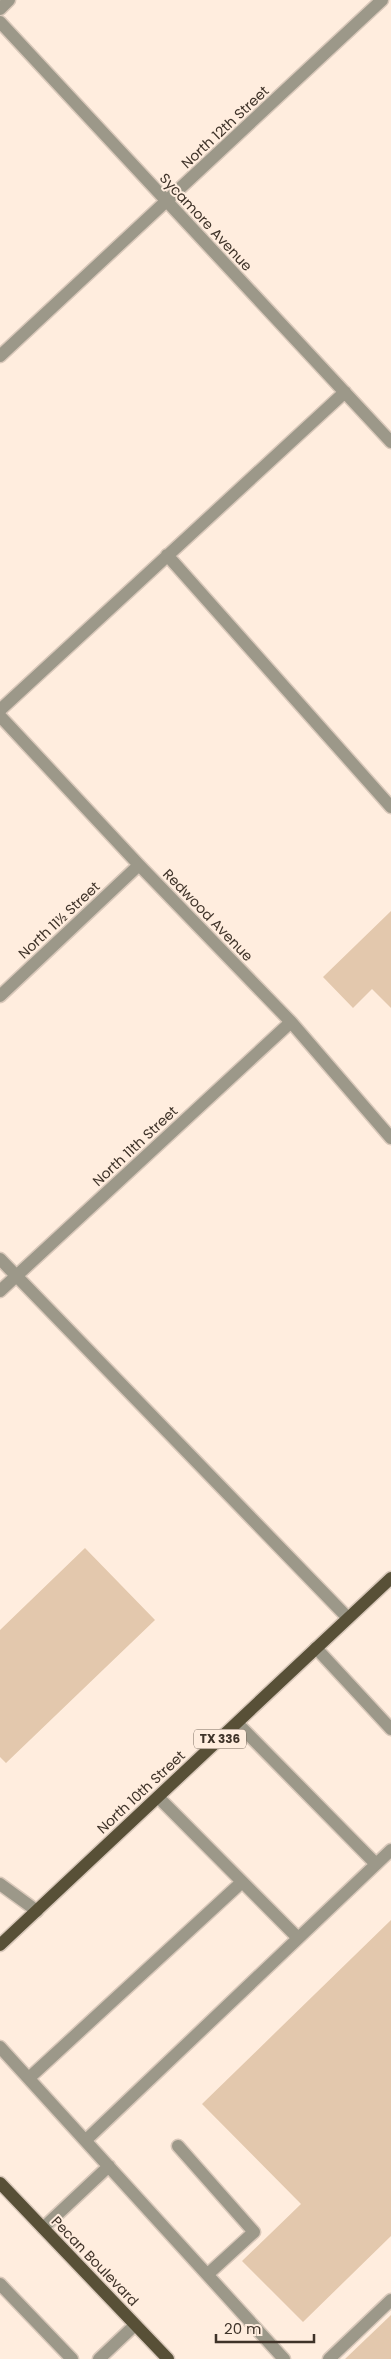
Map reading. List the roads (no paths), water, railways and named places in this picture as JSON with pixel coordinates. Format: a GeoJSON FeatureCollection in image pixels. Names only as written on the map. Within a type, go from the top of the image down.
{"type":"FeatureCollection","features":[{"type":"Feature","properties":{"kind":"main road","name":"North 10th Street"},"geometry":{"type":"LineString","coordinates":[[0,1946],[391,1578]]}},
{"type":"Feature","properties":{"kind":"main road","name":"Pecan Boulevard"},"geometry":{"type":"LineString","coordinates":[[0,2183],[168,2359]]}},
{"type":"Feature","properties":{"kind":"street"},"geometry":{"type":"LineString","coordinates":[[0,9],[9,0]]}},
{"type":"Feature","properties":{"kind":"street","name":"North 12th Street"},"geometry":{"type":"LineString","coordinates":[[0,356],[382,0]]}},
{"type":"Feature","properties":{"kind":"street","name":"Sycamore Avenue"},"geometry":{"type":"LineString","coordinates":[[0,22],[391,442]]}},
{"type":"Feature","properties":{"kind":"street"},"geometry":{"type":"LineString","coordinates":[[0,710],[345,392]]}},
{"type":"Feature","properties":{"kind":"street"},"geometry":{"type":"LineString","coordinates":[[167,556],[391,807]]}},
{"type":"Feature","properties":{"kind":"street","name":"Redwood Avenue"},"geometry":{"type":"LineString","coordinates":[[0,716],[139,865],[291,1022],[391,1138]]}},
{"type":"Feature","properties":{"kind":"street","name":"North 11½ Street"},"geometry":{"type":"LineString","coordinates":[[0,996],[139,865]]}},
{"type":"Feature","properties":{"kind":"street","name":"North 11th Street"},"geometry":{"type":"LineString","coordinates":[[0,1291],[291,1022]]}},
{"type":"Feature","properties":{"kind":"street"},"geometry":{"type":"LineString","coordinates":[[0,1259],[348,1618]]}},
{"type":"Feature","properties":{"kind":"street"},"geometry":{"type":"LineString","coordinates":[[316,1648],[391,1729]]}},
{"type":"Feature","properties":{"kind":"street"},"geometry":{"type":"LineString","coordinates":[[237,1723],[376,1864]]}},
{"type":"Feature","properties":{"kind":"street"},"geometry":{"type":"LineString","coordinates":[[158,1797],[298,1938]]}},
{"type":"Feature","properties":{"kind":"street"},"geometry":{"type":"LineString","coordinates":[[86,2140],[391,1850]]}},
{"type":"Feature","properties":{"kind":"street"},"geometry":{"type":"LineString","coordinates":[[29,2078],[242,1882]]}},
{"type":"Feature","properties":{"kind":"street"},"geometry":{"type":"LineString","coordinates":[[0,1884],[36,1911]]}},
{"type":"Feature","properties":{"kind":"street"},"geometry":{"type":"LineString","coordinates":[[0,2047],[284,2359]]}},
{"type":"Feature","properties":{"kind":"street"},"geometry":{"type":"LineString","coordinates":[[178,2146],[254,2232],[208,2274]]}},
{"type":"Feature","properties":{"kind":"street"},"geometry":{"type":"LineString","coordinates":[[43,2228],[109,2166]]}},
{"type":"Feature","properties":{"kind":"street"},"geometry":{"type":"LineString","coordinates":[[0,2284],[72,2359]]}},
{"type":"Feature","properties":{"kind":"street"},"geometry":{"type":"LineString","coordinates":[[329,2359],[391,2300]]}},
{"type":"Feature","properties":{"kind":"street"},"geometry":{"type":"LineString","coordinates":[[99,2359],[135,2325]]}}]}
